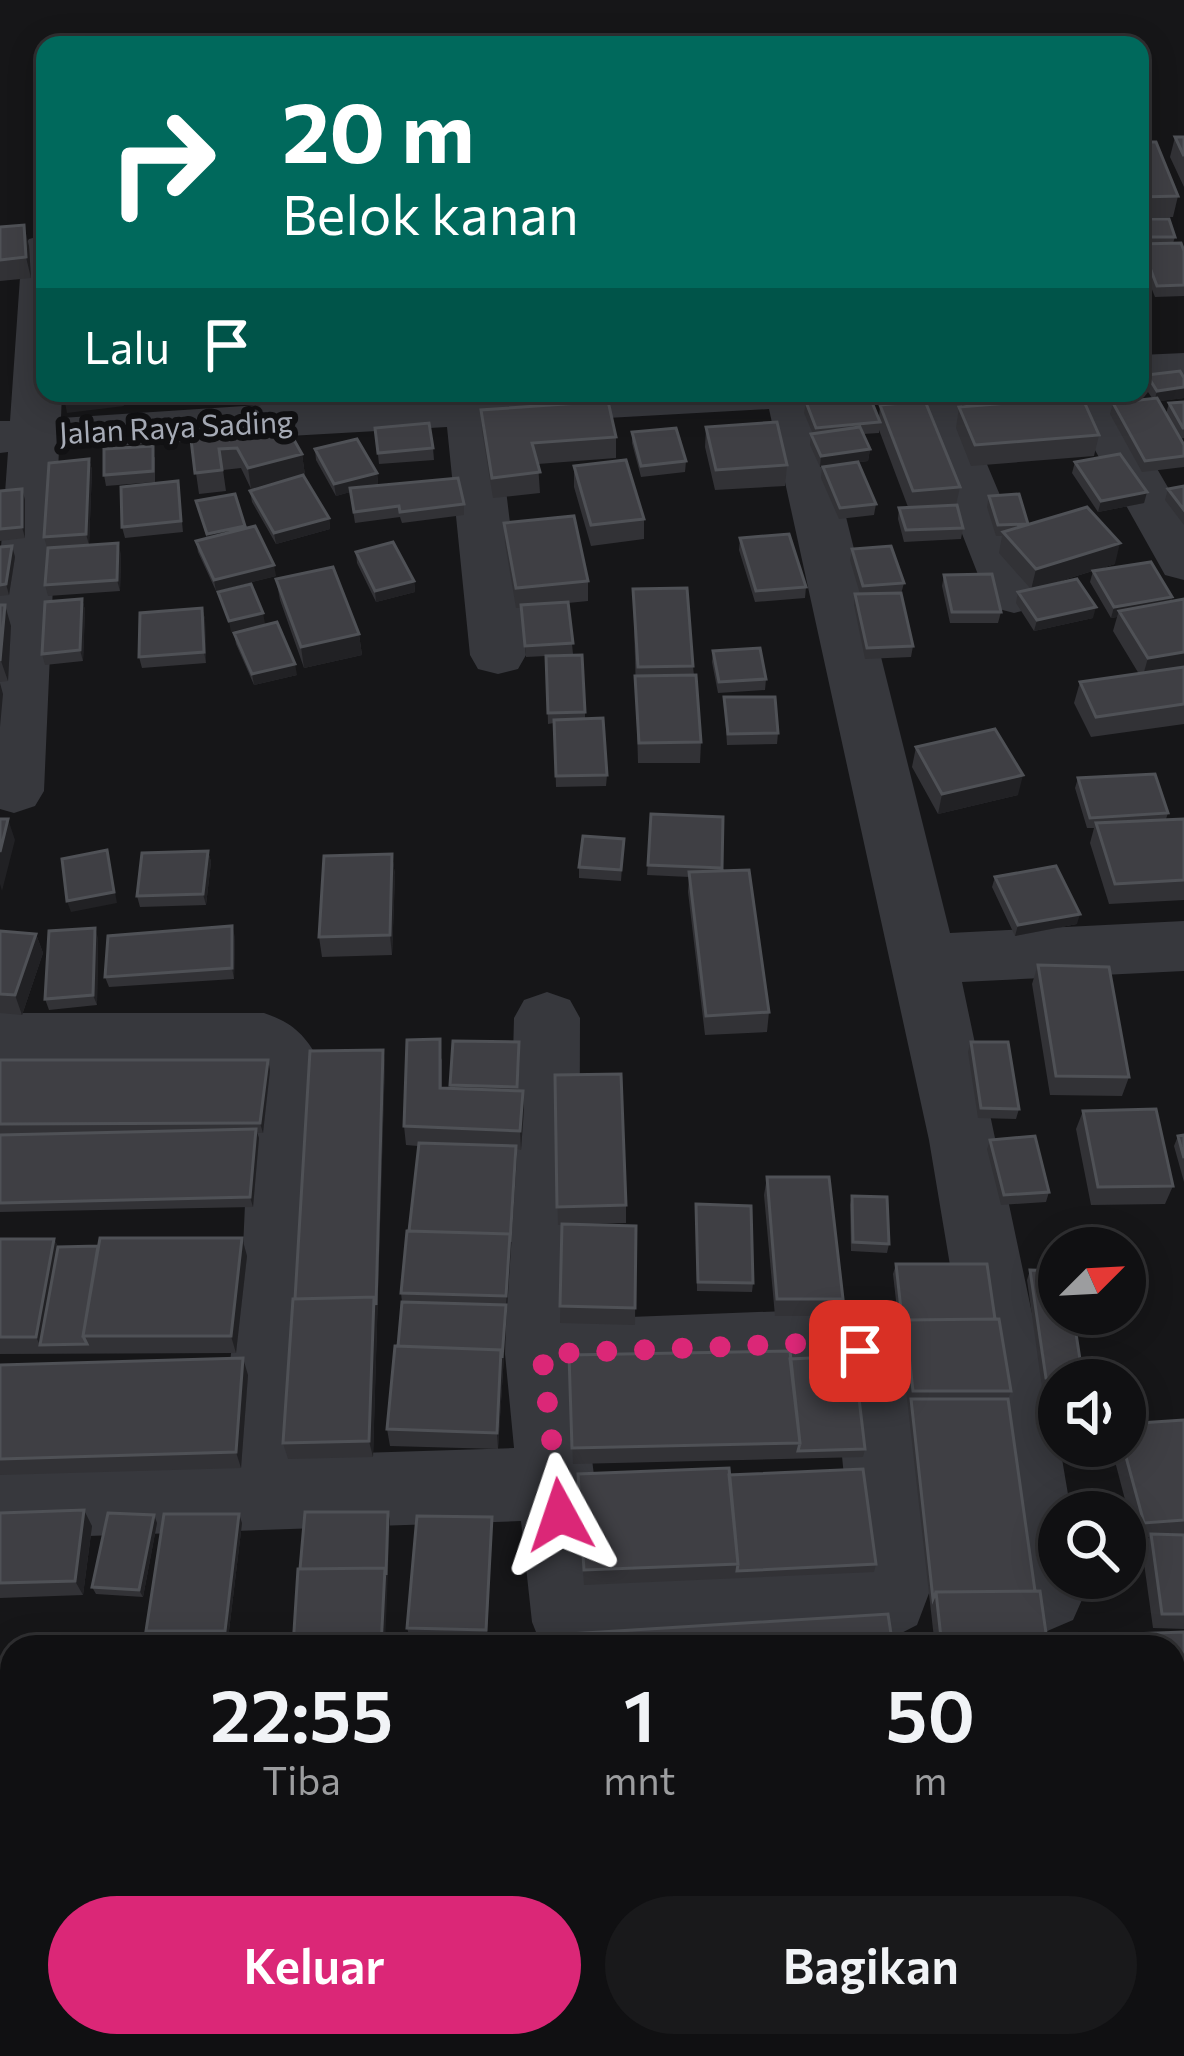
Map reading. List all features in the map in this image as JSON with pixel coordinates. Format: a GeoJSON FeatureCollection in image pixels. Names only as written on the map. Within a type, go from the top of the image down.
{"type":"FeatureCollection","features":[{"type":"Feature","properties":{"kind":"street"},"geometry":{"type":"LineString","coordinates":[[0,238],[36,236]]}},
{"type":"Feature","properties":{"kind":"street"},"geometry":{"type":"LineString","coordinates":[[14,791],[17,436],[36,309]]}},
{"type":"Feature","properties":{"kind":"street"},"geometry":{"type":"LineString","coordinates":[[1149,370],[1184,368]]}},
{"type":"Feature","properties":{"kind":"street","name":"Jalan Raya Sading"},"geometry":{"type":"LineString","coordinates":[[17,436],[183,411],[500,402]]}},
{"type":"Feature","properties":{"kind":"street"},"geometry":{"type":"LineString","coordinates":[[789,402],[927,959],[1010,1358],[1038,1546]]}},
{"type":"Feature","properties":{"kind":"street"},"geometry":{"type":"LineString","coordinates":[[936,402],[1014,595]]}},
{"type":"Feature","properties":{"kind":"street"},"geometry":{"type":"LineString","coordinates":[[1093,402],[1184,562]]}},
{"type":"Feature","properties":{"kind":"street"},"geometry":{"type":"LineString","coordinates":[[468,403],[498,656]]}},
{"type":"Feature","properties":{"kind":"street"},"geometry":{"type":"LineString","coordinates":[[927,959],[1184,946]]}},
{"type":"Feature","properties":{"kind":"street"},"geometry":{"type":"LineString","coordinates":[[542,1354],[837,1342],[860,1351],[876,1376],[894,1580],[889,1597],[878,1606],[572,1622],[542,1354],[547,1018]]}},
{"type":"Feature","properties":{"kind":"street"},"geometry":{"type":"LineString","coordinates":[[0,1040],[264,1040],[284,1059],[279,1250],[254,1495]]}},
{"type":"Feature","properties":{"kind":"street"},"geometry":{"type":"LineString","coordinates":[[209,1249],[279,1250]]}},
{"type":"Feature","properties":{"kind":"street"},"geometry":{"type":"LineString","coordinates":[[0,1502],[558,1483]]}},
{"type":"Feature","properties":{"kind":"building"},"geometry":{"type":"Polygon","coordinates":[[[1149,142],[1156,142],[1178,196],[1149,197],[1149,142]]]}},
{"type":"Feature","properties":{"kind":"building"},"geometry":{"type":"Polygon","coordinates":[[[1149,219],[1169,219],[1175,237],[1149,237],[1149,219]]]}},
{"type":"Feature","properties":{"kind":"building"},"geometry":{"type":"Polygon","coordinates":[[[24,225],[26,257],[0,260],[0,227],[24,225]]]}},
{"type":"Feature","properties":{"kind":"building"},"geometry":{"type":"Polygon","coordinates":[[[1181,243],[1184,285],[1157,286],[1149,265],[1149,244],[1181,243]]]}},
{"type":"Feature","properties":{"kind":"building"},"geometry":{"type":"Polygon","coordinates":[[[1180,371],[1184,387],[1157,391],[1149,375],[1180,371]]]}},
{"type":"Feature","properties":{"kind":"building"},"geometry":{"type":"Polygon","coordinates":[[[1157,398],[1184,445],[1184,456],[1145,461],[1113,403],[1157,398]]]}},
{"type":"Feature","properties":{"kind":"building"},"geometry":{"type":"Polygon","coordinates":[[[608,402],[616,437],[532,443],[540,472],[492,478],[481,410],[608,402]]]}},
{"type":"Feature","properties":{"kind":"building"},"geometry":{"type":"Polygon","coordinates":[[[806,402],[872,402],[880,422],[816,428],[806,402]]]}},
{"type":"Feature","properties":{"kind":"building"},"geometry":{"type":"Polygon","coordinates":[[[925,402],[960,487],[913,491],[880,405],[925,402]]]}},
{"type":"Feature","properties":{"kind":"building"},"geometry":{"type":"Polygon","coordinates":[[[1084,402],[1099,435],[975,445],[959,407],[1084,402]]]}},
{"type":"Feature","properties":{"kind":"building"},"geometry":{"type":"Polygon","coordinates":[[[1184,402],[1184,428],[1183,428],[1169,403],[1184,402]]]}},
{"type":"Feature","properties":{"kind":"building"},"geometry":{"type":"Polygon","coordinates":[[[777,422],[787,465],[716,470],[706,427],[777,422]]]}},
{"type":"Feature","properties":{"kind":"building"},"geometry":{"type":"Polygon","coordinates":[[[429,423],[433,448],[378,453],[375,428],[429,423]]]}},
{"type":"Feature","properties":{"kind":"building"},"geometry":{"type":"Polygon","coordinates":[[[267,424],[267,436],[289,431],[302,454],[248,468],[237,448],[219,449],[222,470],[195,473],[190,431],[267,424]]]}},
{"type":"Feature","properties":{"kind":"building"},"geometry":{"type":"Polygon","coordinates":[[[860,427],[870,449],[821,456],[811,434],[860,427]]]}},
{"type":"Feature","properties":{"kind":"building"},"geometry":{"type":"Polygon","coordinates":[[[676,428],[686,461],[641,466],[632,432],[676,428]]]}},
{"type":"Feature","properties":{"kind":"building"},"geometry":{"type":"Polygon","coordinates":[[[357,439],[377,473],[334,484],[315,449],[357,439]]]}},
{"type":"Feature","properties":{"kind":"building"},"geometry":{"type":"Polygon","coordinates":[[[153,446],[153,471],[104,475],[104,449],[153,446]]]}},
{"type":"Feature","properties":{"kind":"building"},"geometry":{"type":"Polygon","coordinates":[[[1120,454],[1147,492],[1101,501],[1075,462],[1120,454]]]}},
{"type":"Feature","properties":{"kind":"building"},"geometry":{"type":"Polygon","coordinates":[[[89,459],[86,534],[44,537],[49,463],[89,459]]]}},
{"type":"Feature","properties":{"kind":"building"},"geometry":{"type":"Polygon","coordinates":[[[626,460],[644,519],[591,525],[574,466],[626,460]]]}},
{"type":"Feature","properties":{"kind":"building"},"geometry":{"type":"Polygon","coordinates":[[[858,462],[876,504],[840,508],[823,467],[858,462]]]}},
{"type":"Feature","properties":{"kind":"building"},"geometry":{"type":"Polygon","coordinates":[[[303,475],[329,518],[274,533],[250,491],[303,475]]]}},
{"type":"Feature","properties":{"kind":"building"},"geometry":{"type":"Polygon","coordinates":[[[458,478],[464,504],[354,512],[350,488],[458,478]]]}},
{"type":"Feature","properties":{"kind":"building"},"geometry":{"type":"Polygon","coordinates":[[[178,481],[181,521],[122,527],[121,487],[178,481]]]}},
{"type":"Feature","properties":{"kind":"building"},"geometry":{"type":"Polygon","coordinates":[[[1184,486],[1184,510],[1168,489],[1184,486]]]}},
{"type":"Feature","properties":{"kind":"building"},"geometry":{"type":"Polygon","coordinates":[[[22,489],[22,527],[0,529],[0,491],[22,489]]]}},
{"type":"Feature","properties":{"kind":"building"},"geometry":{"type":"Polygon","coordinates":[[[235,494],[245,526],[207,534],[196,501],[235,494]]]}},
{"type":"Feature","properties":{"kind":"building"},"geometry":{"type":"Polygon","coordinates":[[[1019,494],[1028,524],[998,525],[989,496],[1019,494]]]}},
{"type":"Feature","properties":{"kind":"building"},"geometry":{"type":"Polygon","coordinates":[[[957,505],[963,528],[906,530],[899,508],[957,505]]]}},
{"type":"Feature","properties":{"kind":"building"},"geometry":{"type":"Polygon","coordinates":[[[1087,507],[1120,543],[1036,569],[1003,532],[1087,507]]]}},
{"type":"Feature","properties":{"kind":"building"},"geometry":{"type":"Polygon","coordinates":[[[574,516],[588,581],[516,588],[504,523],[574,516]]]}},
{"type":"Feature","properties":{"kind":"building"},"geometry":{"type":"Polygon","coordinates":[[[255,526],[274,565],[214,580],[196,541],[255,526]]]}},
{"type":"Feature","properties":{"kind":"building"},"geometry":{"type":"Polygon","coordinates":[[[789,534],[806,587],[756,591],[740,538],[789,534]]]}},
{"type":"Feature","properties":{"kind":"building"},"geometry":{"type":"Polygon","coordinates":[[[393,542],[414,581],[375,591],[356,552],[393,542]]]}},
{"type":"Feature","properties":{"kind":"building"},"geometry":{"type":"Polygon","coordinates":[[[118,543],[117,580],[45,585],[48,548],[118,543]]]}},
{"type":"Feature","properties":{"kind":"building"},"geometry":{"type":"Polygon","coordinates":[[[12,546],[6,584],[0,585],[0,547],[12,546]]]}},
{"type":"Feature","properties":{"kind":"building"},"geometry":{"type":"Polygon","coordinates":[[[891,546],[904,583],[863,586],[852,549],[891,546]]]}},
{"type":"Feature","properties":{"kind":"building"},"geometry":{"type":"Polygon","coordinates":[[[1151,562],[1172,597],[1114,607],[1093,571],[1151,562]]]}},
{"type":"Feature","properties":{"kind":"building"},"geometry":{"type":"Polygon","coordinates":[[[333,567],[359,634],[301,647],[276,579],[333,567]]]}},
{"type":"Feature","properties":{"kind":"building"},"geometry":{"type":"Polygon","coordinates":[[[992,574],[1001,612],[952,612],[944,575],[992,574]]]}},
{"type":"Feature","properties":{"kind":"building"},"geometry":{"type":"Polygon","coordinates":[[[1077,579],[1096,607],[1037,620],[1018,592],[1077,579]]]}},
{"type":"Feature","properties":{"kind":"building"},"geometry":{"type":"Polygon","coordinates":[[[251,584],[263,613],[229,621],[218,592],[251,584]]]}},
{"type":"Feature","properties":{"kind":"building"},"geometry":{"type":"Polygon","coordinates":[[[687,588],[693,666],[638,667],[633,589],[687,588]]]}},
{"type":"Feature","properties":{"kind":"building"},"geometry":{"type":"Polygon","coordinates":[[[901,593],[913,646],[867,648],[855,594],[901,593]]]}},
{"type":"Feature","properties":{"kind":"building"},"geometry":{"type":"Polygon","coordinates":[[[82,599],[80,650],[42,654],[45,602],[82,599]]]}},
{"type":"Feature","properties":{"kind":"building"},"geometry":{"type":"Polygon","coordinates":[[[1184,599],[1184,652],[1148,658],[1119,611],[1184,599]]]}},
{"type":"Feature","properties":{"kind":"building"},"geometry":{"type":"Polygon","coordinates":[[[568,602],[573,643],[525,646],[521,605],[568,602]]]}},
{"type":"Feature","properties":{"kind":"building"},"geometry":{"type":"Polygon","coordinates":[[[0,605],[5,605],[0,661],[0,605]]]}},
{"type":"Feature","properties":{"kind":"building"},"geometry":{"type":"Polygon","coordinates":[[[202,608],[204,652],[139,657],[140,613],[202,608]]]}},
{"type":"Feature","properties":{"kind":"building"},"geometry":{"type":"Polygon","coordinates":[[[277,622],[295,664],[252,674],[234,633],[277,622]]]}},
{"type":"Feature","properties":{"kind":"building"},"geometry":{"type":"Polygon","coordinates":[[[760,648],[766,679],[719,682],[713,651],[760,648]]]}},
{"type":"Feature","properties":{"kind":"building"},"geometry":{"type":"Polygon","coordinates":[[[582,655],[585,712],[548,713],[546,656],[582,655]]]}},
{"type":"Feature","properties":{"kind":"building"},"geometry":{"type":"Polygon","coordinates":[[[1184,667],[1184,704],[1096,717],[1080,682],[1184,667]]]}},
{"type":"Feature","properties":{"kind":"building"},"geometry":{"type":"Polygon","coordinates":[[[696,675],[701,742],[639,743],[635,676],[696,675]]]}},
{"type":"Feature","properties":{"kind":"building"},"geometry":{"type":"Polygon","coordinates":[[[724,697],[775,697],[778,733],[728,734],[724,697]]]}},
{"type":"Feature","properties":{"kind":"building"},"geometry":{"type":"Polygon","coordinates":[[[603,718],[607,775],[556,776],[554,720],[603,718]]]}},
{"type":"Feature","properties":{"kind":"building"},"geometry":{"type":"Polygon","coordinates":[[[995,729],[1023,775],[942,794],[916,747],[995,729]]]}},
{"type":"Feature","properties":{"kind":"building"},"geometry":{"type":"Polygon","coordinates":[[[1155,774],[1168,813],[1090,818],[1078,778],[1155,774]]]}},
{"type":"Feature","properties":{"kind":"building"},"geometry":{"type":"Polygon","coordinates":[[[651,814],[723,817],[722,868],[648,865],[651,814]]]}},
{"type":"Feature","properties":{"kind":"building"},"geometry":{"type":"Polygon","coordinates":[[[0,819],[8,819],[0,852],[0,819]]]}},
{"type":"Feature","properties":{"kind":"building"},"geometry":{"type":"Polygon","coordinates":[[[1184,819],[1184,880],[1115,884],[1096,823],[1184,819]]]}},
{"type":"Feature","properties":{"kind":"building"},"geometry":{"type":"Polygon","coordinates":[[[583,836],[624,839],[621,870],[579,867],[583,836]]]}},
{"type":"Feature","properties":{"kind":"building"},"geometry":{"type":"Polygon","coordinates":[[[107,850],[114,892],[67,901],[62,859],[107,850]]]}},
{"type":"Feature","properties":{"kind":"building"},"geometry":{"type":"Polygon","coordinates":[[[208,851],[203,894],[137,896],[142,853],[208,851]]]}},
{"type":"Feature","properties":{"kind":"building"},"geometry":{"type":"Polygon","coordinates":[[[392,854],[390,935],[319,937],[324,856],[392,854]]]}},
{"type":"Feature","properties":{"kind":"building"},"geometry":{"type":"Polygon","coordinates":[[[1056,866],[1080,914],[1018,925],[995,877],[1056,866]]]}},
{"type":"Feature","properties":{"kind":"building"},"geometry":{"type":"Polygon","coordinates":[[[749,870],[769,1012],[706,1016],[689,872],[749,870]]]}},
{"type":"Feature","properties":{"kind":"building"},"geometry":{"type":"Polygon","coordinates":[[[232,926],[232,968],[105,977],[108,936],[232,926]]]}},
{"type":"Feature","properties":{"kind":"building"},"geometry":{"type":"Polygon","coordinates":[[[95,928],[93,995],[45,999],[49,931],[95,928]]]}},
{"type":"Feature","properties":{"kind":"building"},"geometry":{"type":"Polygon","coordinates":[[[0,931],[36,934],[15,995],[0,994],[0,931]]]}},
{"type":"Feature","properties":{"kind":"building"},"geometry":{"type":"Polygon","coordinates":[[[1038,965],[1109,967],[1129,1077],[1056,1076],[1038,965]]]}},
{"type":"Feature","properties":{"kind":"building"},"geometry":{"type":"Polygon","coordinates":[[[440,1039],[440,1088],[523,1091],[520,1131],[404,1126],[407,1040],[440,1039]]]}},
{"type":"Feature","properties":{"kind":"building"},"geometry":{"type":"Polygon","coordinates":[[[453,1041],[519,1042],[517,1087],[450,1085],[453,1041]]]}},
{"type":"Feature","properties":{"kind":"building"},"geometry":{"type":"Polygon","coordinates":[[[971,1042],[1008,1042],[1019,1109],[981,1108],[971,1042]]]}},
{"type":"Feature","properties":{"kind":"building"},"geometry":{"type":"Polygon","coordinates":[[[383,1050],[376,1305],[374,1297],[295,1299],[310,1051],[383,1050]]]}},
{"type":"Feature","properties":{"kind":"building"},"geometry":{"type":"Polygon","coordinates":[[[0,1060],[268,1060],[260,1123],[0,1124],[0,1060]]]}},
{"type":"Feature","properties":{"kind":"building"},"geometry":{"type":"Polygon","coordinates":[[[621,1074],[626,1205],[557,1207],[555,1075],[621,1074]]]}},
{"type":"Feature","properties":{"kind":"building"},"geometry":{"type":"Polygon","coordinates":[[[1156,1109],[1173,1186],[1098,1187],[1083,1111],[1156,1109]]]}},
{"type":"Feature","properties":{"kind":"building"},"geometry":{"type":"Polygon","coordinates":[[[256,1129],[250,1197],[0,1203],[0,1135],[256,1129]]]}},
{"type":"Feature","properties":{"kind":"building"},"geometry":{"type":"Polygon","coordinates":[[[1035,1136],[1049,1192],[1004,1195],[990,1140],[1035,1136]]]}},
{"type":"Feature","properties":{"kind":"building"},"geometry":{"type":"Polygon","coordinates":[[[419,1143],[516,1146],[510,1242],[510,1234],[409,1231],[419,1143]]]}},
{"type":"Feature","properties":{"kind":"building"},"geometry":{"type":"Polygon","coordinates":[[[767,1177],[829,1177],[843,1299],[777,1299],[767,1177]]]}},
{"type":"Feature","properties":{"kind":"building"},"geometry":{"type":"Polygon","coordinates":[[[852,1196],[887,1197],[889,1244],[853,1242],[852,1196]]]}},
{"type":"Feature","properties":{"kind":"building"},"geometry":{"type":"Polygon","coordinates":[[[696,1204],[751,1206],[753,1283],[698,1282],[696,1204]]]}},
{"type":"Feature","properties":{"kind":"building"},"geometry":{"type":"Polygon","coordinates":[[[562,1224],[636,1226],[635,1308],[560,1306],[562,1224]]]}},
{"type":"Feature","properties":{"kind":"building"},"geometry":{"type":"Polygon","coordinates":[[[407,1231],[510,1234],[506,1296],[401,1293],[407,1231]]]}},
{"type":"Feature","properties":{"kind":"building"},"geometry":{"type":"Polygon","coordinates":[[[100,1238],[242,1238],[231,1336],[83,1336],[100,1238]]]}},
{"type":"Feature","properties":{"kind":"building"},"geometry":{"type":"Polygon","coordinates":[[[0,1239],[54,1239],[36,1337],[0,1337],[0,1239]]]}},
{"type":"Feature","properties":{"kind":"building"},"geometry":{"type":"Polygon","coordinates":[[[98,1246],[83,1336],[87,1344],[40,1345],[58,1247],[98,1246]]]}},
{"type":"Feature","properties":{"kind":"building"},"geometry":{"type":"Polygon","coordinates":[[[896,1264],[987,1264],[995,1319],[905,1320],[903,1328],[896,1264]]]}},
{"type":"Feature","properties":{"kind":"building"},"geometry":{"type":"Polygon","coordinates":[[[1030,1270],[1038,1270],[1038,1324],[1030,1270]]]}},
{"type":"Feature","properties":{"kind":"building"},"geometry":{"type":"Polygon","coordinates":[[[374,1297],[369,1441],[283,1443],[293,1299],[374,1297]]]}},
{"type":"Feature","properties":{"kind":"building"},"geometry":{"type":"Polygon","coordinates":[[[402,1302],[506,1305],[502,1358],[501,1350],[398,1346],[402,1302]]]}},
{"type":"Feature","properties":{"kind":"building"},"geometry":{"type":"Polygon","coordinates":[[[999,1319],[1011,1391],[913,1391],[905,1320],[999,1319]]]}},
{"type":"Feature","properties":{"kind":"building"},"geometry":{"type":"Polygon","coordinates":[[[1040,1335],[1076,1335],[1080,1359],[1043,1359],[1040,1335]]]}},
{"type":"Feature","properties":{"kind":"building"},"geometry":{"type":"Polygon","coordinates":[[[395,1346],[501,1350],[497,1433],[387,1429],[395,1346]]]}},
{"type":"Feature","properties":{"kind":"building"},"geometry":{"type":"Polygon","coordinates":[[[790,1351],[800,1443],[572,1448],[569,1355],[790,1351]]]}},
{"type":"Feature","properties":{"kind":"building"},"geometry":{"type":"Polygon","coordinates":[[[854,1356],[865,1449],[798,1451],[790,1359],[854,1356]]]}},
{"type":"Feature","properties":{"kind":"building"},"geometry":{"type":"Polygon","coordinates":[[[243,1358],[236,1452],[0,1459],[0,1365],[243,1358]]]}},
{"type":"Feature","properties":{"kind":"building"},"geometry":{"type":"Polygon","coordinates":[[[911,1399],[1008,1399],[1035,1591],[936,1592],[933,1599],[911,1399]]]}},
{"type":"Feature","properties":{"kind":"building"},"geometry":{"type":"Polygon","coordinates":[[[1184,1420],[1184,1520],[1146,1523],[1146,1491],[1135,1491],[1129,1467],[1146,1467],[1146,1423],[1184,1420]]]}},
{"type":"Feature","properties":{"kind":"building"},"geometry":{"type":"Polygon","coordinates":[[[729,1468],[738,1564],[584,1570],[578,1474],[729,1468]]]}},
{"type":"Feature","properties":{"kind":"building"},"geometry":{"type":"Polygon","coordinates":[[[863,1469],[876,1564],[737,1571],[729,1475],[863,1469]]]}},
{"type":"Feature","properties":{"kind":"building"},"geometry":{"type":"Polygon","coordinates":[[[84,1510],[75,1581],[0,1583],[0,1513],[84,1510]]]}},
{"type":"Feature","properties":{"kind":"building"},"geometry":{"type":"Polygon","coordinates":[[[305,1512],[388,1512],[386,1575],[385,1568],[300,1569],[305,1512]]]}},
{"type":"Feature","properties":{"kind":"building"},"geometry":{"type":"Polygon","coordinates":[[[108,1513],[154,1515],[139,1590],[92,1587],[108,1513]]]}},
{"type":"Feature","properties":{"kind":"building"},"geometry":{"type":"Polygon","coordinates":[[[164,1514],[239,1514],[225,1631],[146,1631],[164,1514]]]}},
{"type":"Feature","properties":{"kind":"building"},"geometry":{"type":"Polygon","coordinates":[[[417,1516],[492,1517],[486,1630],[407,1628],[417,1516]]]}},
{"type":"Feature","properties":{"kind":"building"},"geometry":{"type":"Polygon","coordinates":[[[1151,1534],[1184,1535],[1184,1614],[1162,1614],[1151,1534]]]}},
{"type":"Feature","properties":{"kind":"building"},"geometry":{"type":"Polygon","coordinates":[[[385,1568],[382,1635],[294,1635],[298,1569],[385,1568]]]}},
{"type":"Feature","properties":{"kind":"building"},"geometry":{"type":"Polygon","coordinates":[[[1038,1591],[1046,1635],[941,1635],[936,1592],[1038,1591]]]}},
{"type":"Feature","properties":{"kind":"building"},"geometry":{"type":"Polygon","coordinates":[[[888,1614],[891,1635],[570,1635],[888,1614]]]}},
{"type":"Feature","properties":{"kind":"building"},"geometry":{"type":"Polygon","coordinates":[[[1184,1632],[1184,1635],[1132,1634],[1184,1632]]]}},
{"type":"Feature","properties":{"kind":"route"},"geometry":{"type":"LineString","coordinates":[[560,1515],[542,1354],[837,1342],[860,1351]]}}]}
